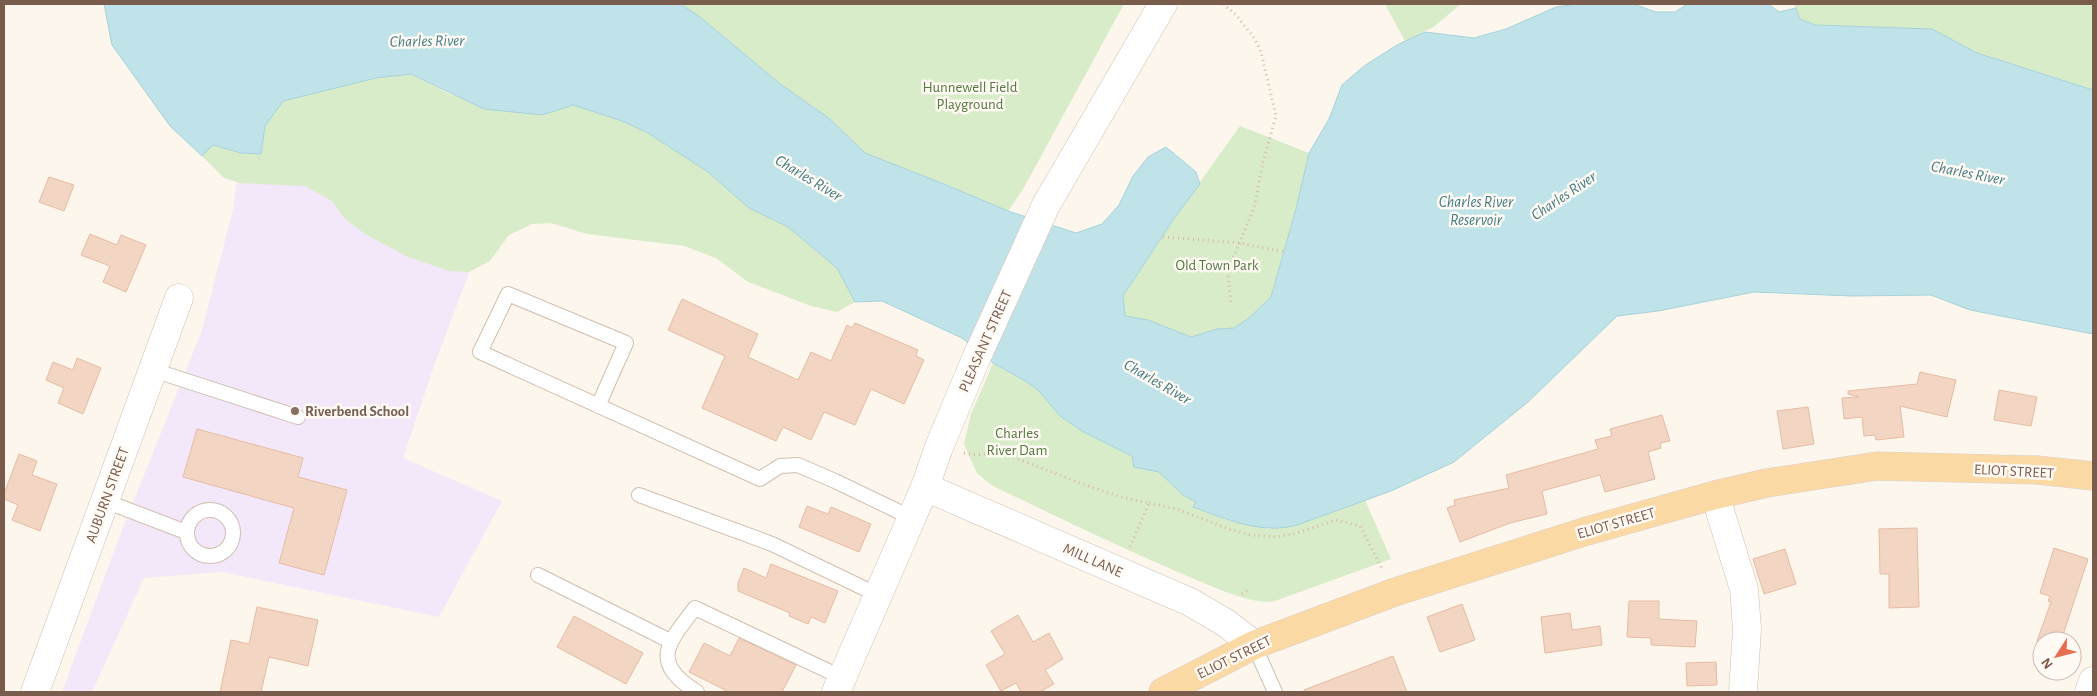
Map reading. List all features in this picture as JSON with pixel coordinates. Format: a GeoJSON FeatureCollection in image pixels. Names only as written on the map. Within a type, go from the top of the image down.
{"type":"FeatureCollection","features":[{"type":"Feature","properties":{"kind":"main road","name":"ELIOT STREET"},"geometry":{"type":"LineString","coordinates":[[1163,692],[1254,645],[1396,592],[1588,531],[1715,495],[1767,483],[1877,466],[2037,470],[2093,476]]}},
{"type":"Feature","properties":{"kind":"street","name":"PLEASANT STREET"},"geometry":{"type":"LineString","coordinates":[[840,685],[925,487],[939,446],[974,361],[1046,204],[1163,4]]}},
{"type":"Feature","properties":{"kind":"street","name":"AUBURN STREET"},"geometry":{"type":"LineString","coordinates":[[35,692],[179,298]]}},
{"type":"Feature","properties":{"kind":"street","name":"MILL LANE"},"geometry":{"type":"LineString","coordinates":[[925,487],[1190,602],[1226,623],[1254,645]]}},
{"type":"Feature","properties":{"kind":"street"},"geometry":{"type":"LineString","coordinates":[[1715,495],[1744,589],[1747,629],[1743,692]]}},
{"type":"Feature","properties":{"kind":"street"},"geometry":{"type":"LineString","coordinates":[[2089,692],[2093,681]]}},
{"type":"Feature","properties":{"kind":"lane"},"geometry":{"type":"LineString","coordinates":[[598,406],[626,343],[508,294],[480,352],[598,406],[760,479],[780,466],[798,465],[912,518]]}},
{"type":"Feature","properties":{"kind":"lane"},"geometry":{"type":"LineString","coordinates":[[152,370],[298,417]]}},
{"type":"Feature","properties":{"kind":"lane"},"geometry":{"type":"LineString","coordinates":[[639,495],[772,544],[878,595]]}},
{"type":"Feature","properties":{"kind":"lane"},"geometry":{"type":"LineString","coordinates":[[105,501],[186,532]]}},
{"type":"Feature","properties":{"kind":"lane"},"geometry":{"type":"LineString","coordinates":[[538,575],[670,641]]}},
{"type":"Feature","properties":{"kind":"lane"},"geometry":{"type":"LineString","coordinates":[[697,692],[678,681],[668,661],[670,641],[695,608],[840,685]]}},
{"type":"Feature","properties":{"kind":"lane"},"geometry":{"type":"LineString","coordinates":[[1254,645],[1275,692]]}},
{"type":"Feature","properties":{"kind":"path"},"geometry":{"type":"LineString","coordinates":[[1223,4],[1237,16],[1255,39],[1261,52],[1276,116],[1263,162],[1254,208],[1228,277],[1231,303]]}},
{"type":"Feature","properties":{"kind":"path"},"geometry":{"type":"LineString","coordinates":[[1163,237],[1240,243],[1285,252]]}},
{"type":"Feature","properties":{"kind":"path"},"geometry":{"type":"LineString","coordinates":[[939,446],[974,456],[1003,454],[1102,491],[1177,509],[1229,529],[1251,535],[1276,537],[1294,534],[1336,520],[1360,526],[1396,592]]}},
{"type":"Feature","properties":{"kind":"path"},"geometry":{"type":"LineString","coordinates":[[1120,572],[1149,503]]}},
{"type":"Feature","properties":{"kind":"path"},"geometry":{"type":"LineString","coordinates":[[1242,594],[1250,588]]}},
{"type":"Feature","properties":{"kind":"shaded area","name":"Riverbend School"},"geometry":{"type":"Polygon","coordinates":[[[241,153],[513,157],[435,363],[403,458],[502,501],[439,617],[222,572],[144,578],[92,692],[62,692],[117,543],[202,330],[233,209],[241,153]]]}},
{"type":"Feature","properties":{"kind":"green space","name":"Hunnewell Field Playground"},"geometry":{"type":"Polygon","coordinates":[[[681,4],[1124,4],[1022,191],[1008,211],[865,153],[830,119],[779,83],[700,17],[681,4]]]}},
{"type":"Feature","properties":{"kind":"green space"},"geometry":{"type":"Polygon","coordinates":[[[1385,4],[1461,4],[1432,28],[1422,32],[1422,35],[1406,43],[1385,4]]]}},
{"type":"Feature","properties":{"kind":"green space"},"geometry":{"type":"Polygon","coordinates":[[[1794,4],[2093,4],[2093,90],[1977,53],[1932,29],[1814,25],[1800,19],[1794,4]]]}},
{"type":"Feature","properties":{"kind":"green space"},"geometry":{"type":"Polygon","coordinates":[[[411,74],[452,95],[542,115],[573,105],[622,121],[648,133],[708,172],[749,208],[788,227],[837,268],[855,302],[837,312],[811,306],[748,282],[716,258],[684,246],[587,234],[551,223],[532,224],[509,235],[490,261],[469,272],[449,271],[408,257],[365,234],[344,218],[332,201],[305,186],[240,183],[224,178],[202,156],[213,145],[241,153],[261,154],[265,126],[282,101],[376,78],[411,74]]]}},
{"type":"Feature","properties":{"kind":"green space","name":"Old Town Park"},"geometry":{"type":"Polygon","coordinates":[[[1240,126],[1309,153],[1296,209],[1271,297],[1249,318],[1234,328],[1217,329],[1191,337],[1148,320],[1125,316],[1123,296],[1175,217],[1240,126]]]}},
{"type":"Feature","properties":{"kind":"green space","name":"Charles River Dam"},"geometry":{"type":"Polygon","coordinates":[[[993,363],[1038,390],[1060,416],[1082,431],[1132,456],[1134,467],[1159,472],[1183,495],[1196,502],[1194,507],[1225,519],[1269,529],[1365,500],[1391,559],[1275,601],[1254,600],[1217,588],[1160,564],[991,485],[977,473],[964,444],[971,414],[993,363]]]}},
{"type":"Feature","properties":{"kind":"water","name":"Charles River Reservoir"},"geometry":{"type":"Polygon","coordinates":[[[104,4],[681,4],[700,17],[779,83],[830,119],[865,153],[1008,211],[1076,233],[1102,224],[1119,205],[1133,176],[1148,157],[1166,147],[1196,172],[1200,184],[1175,217],[1123,296],[1125,316],[1148,320],[1191,337],[1217,329],[1234,328],[1249,318],[1271,297],[1296,209],[1309,153],[1329,119],[1342,85],[1364,66],[1397,45],[1425,32],[1474,38],[1506,29],[1556,7],[1576,4],[1633,4],[1656,12],[1675,12],[1687,4],[1769,4],[1779,12],[1796,8],[1800,19],[1815,25],[1932,29],[1977,53],[2093,90],[2093,334],[1970,310],[1931,295],[1852,296],[1754,292],[1658,311],[1617,316],[1528,402],[1454,462],[1391,491],[1297,525],[1284,528],[1257,527],[1231,521],[1193,507],[1196,502],[1183,495],[1159,472],[1134,467],[1132,456],[1082,431],[1060,416],[1038,390],[993,363],[962,338],[882,301],[855,302],[837,268],[788,227],[749,208],[708,172],[648,133],[622,121],[573,105],[542,115],[484,109],[411,74],[376,78],[283,101],[265,126],[261,154],[241,153],[213,145],[202,156],[170,126],[112,45],[104,4]]]}},
{"type":"Feature","properties":{"kind":"building"},"geometry":{"type":"Polygon","coordinates":[[[49,177],[74,185],[64,211],[39,202],[49,177]]]}},
{"type":"Feature","properties":{"kind":"building"},"geometry":{"type":"Polygon","coordinates":[[[90,234],[117,245],[121,235],[146,245],[126,292],[103,282],[110,266],[81,255],[90,234]]]}},
{"type":"Feature","properties":{"kind":"building"},"geometry":{"type":"Polygon","coordinates":[[[682,299],[758,334],[748,357],[798,380],[811,352],[831,361],[847,325],[852,328],[855,323],[918,350],[916,356],[924,360],[904,404],[871,389],[855,425],[824,412],[811,440],[783,427],[776,441],[702,408],[725,356],[668,330],[682,299]]]}},
{"type":"Feature","properties":{"kind":"building"},"geometry":{"type":"Polygon","coordinates":[[[77,358],[101,368],[83,414],[58,403],[64,388],[46,380],[53,362],[73,370],[77,358]]]}},
{"type":"Feature","properties":{"kind":"building"},"geometry":{"type":"Polygon","coordinates":[[[1920,372],[1956,380],[1947,417],[1900,406],[1904,437],[1876,440],[1875,435],[1864,436],[1862,417],[1844,419],[1842,398],[1859,397],[1848,394],[1848,391],[1917,384],[1920,372]]]}},
{"type":"Feature","properties":{"kind":"building"},"geometry":{"type":"Polygon","coordinates":[[[1999,390],[2037,397],[2031,426],[1994,420],[1999,390]]]}},
{"type":"Feature","properties":{"kind":"building"},"geometry":{"type":"Polygon","coordinates":[[[1808,407],[1814,444],[1783,449],[1777,411],[1808,407]]]}},
{"type":"Feature","properties":{"kind":"building"},"geometry":{"type":"Polygon","coordinates":[[[1662,415],[1670,441],[1660,443],[1661,448],[1648,452],[1655,479],[1605,492],[1600,475],[1542,491],[1547,514],[1510,523],[1460,542],[1447,508],[1455,505],[1454,500],[1509,488],[1506,475],[1598,449],[1595,440],[1612,436],[1610,429],[1662,415]]]}},
{"type":"Feature","properties":{"kind":"building"},"geometry":{"type":"Polygon","coordinates":[[[197,429],[303,458],[298,477],[347,490],[324,575],[279,563],[294,508],[183,477],[197,429]]]}},
{"type":"Feature","properties":{"kind":"building"},"geometry":{"type":"Polygon","coordinates":[[[19,454],[37,461],[32,475],[57,484],[40,531],[12,520],[18,505],[4,499],[4,494],[19,454]]]}},
{"type":"Feature","properties":{"kind":"building"},"geometry":{"type":"Polygon","coordinates":[[[807,506],[828,514],[831,507],[871,524],[859,552],[799,527],[807,506]]]}},
{"type":"Feature","properties":{"kind":"building"},"geometry":{"type":"Polygon","coordinates":[[[1917,528],[1919,607],[1889,608],[1889,574],[1880,574],[1879,529],[1917,528]]]}},
{"type":"Feature","properties":{"kind":"building"},"geometry":{"type":"Polygon","coordinates":[[[2054,548],[2088,559],[2064,631],[2041,631],[2051,602],[2048,601],[2050,596],[2040,593],[2054,548]]]}},
{"type":"Feature","properties":{"kind":"building"},"geometry":{"type":"Polygon","coordinates":[[[1785,549],[1796,584],[1764,594],[1753,559],[1785,549]]]}},
{"type":"Feature","properties":{"kind":"building"},"geometry":{"type":"Polygon","coordinates":[[[771,564],[838,591],[825,623],[811,617],[808,624],[789,616],[790,613],[738,591],[738,583],[744,568],[766,578],[771,564]]]}},
{"type":"Feature","properties":{"kind":"building"},"geometry":{"type":"Polygon","coordinates":[[[1629,601],[1659,601],[1659,619],[1697,621],[1695,647],[1651,645],[1651,638],[1627,637],[1629,601]]]}},
{"type":"Feature","properties":{"kind":"building"},"geometry":{"type":"Polygon","coordinates":[[[1462,604],[1475,640],[1440,652],[1427,617],[1462,604]]]}},
{"type":"Feature","properties":{"kind":"building"},"geometry":{"type":"Polygon","coordinates":[[[257,607],[318,620],[308,666],[269,657],[261,692],[220,692],[231,640],[249,644],[257,607]]]}},
{"type":"Feature","properties":{"kind":"building"},"geometry":{"type":"Polygon","coordinates":[[[1570,613],[1572,630],[1600,626],[1602,645],[1545,653],[1541,617],[1570,613]]]}},
{"type":"Feature","properties":{"kind":"building"},"geometry":{"type":"Polygon","coordinates":[[[1018,615],[1033,642],[1049,633],[1063,659],[1045,670],[1054,684],[1040,692],[1021,692],[1016,683],[1001,691],[986,665],[1005,654],[991,631],[1018,615]]]}},
{"type":"Feature","properties":{"kind":"building"},"geometry":{"type":"Polygon","coordinates":[[[574,616],[643,653],[626,684],[557,647],[574,616]]]}},
{"type":"Feature","properties":{"kind":"building"},"geometry":{"type":"Polygon","coordinates":[[[739,638],[796,665],[782,692],[729,692],[689,672],[704,643],[730,656],[739,638]]]}},
{"type":"Feature","properties":{"kind":"building"},"geometry":{"type":"Polygon","coordinates":[[[1393,656],[1407,692],[1304,692],[1304,690],[1393,656]]]}},
{"type":"Feature","properties":{"kind":"building"},"geometry":{"type":"Polygon","coordinates":[[[1716,662],[1717,685],[1687,686],[1686,663],[1716,662]]]}},
{"type":"Feature","properties":{"kind":"place","name":"Riverbend School"},"geometry":{"type":"Point","coordinates":[295,411]}},
{"type":"Feature","properties":{"kind":"water label","name":"Charles River"},"geometry":{"type":"Point","coordinates":[427,40]}},
{"type":"Feature","properties":{"kind":"water label","name":"Charles River"},"geometry":{"type":"Point","coordinates":[1968,172]}},
{"type":"Feature","properties":{"kind":"water label","name":"Charles River"},"geometry":{"type":"Point","coordinates":[809,177]}},
{"type":"Feature","properties":{"kind":"water label","name":"Charles River"},"geometry":{"type":"Point","coordinates":[1563,195]}},
{"type":"Feature","properties":{"kind":"water label","name":"Charles River"},"geometry":{"type":"Point","coordinates":[1158,381]}}]}
